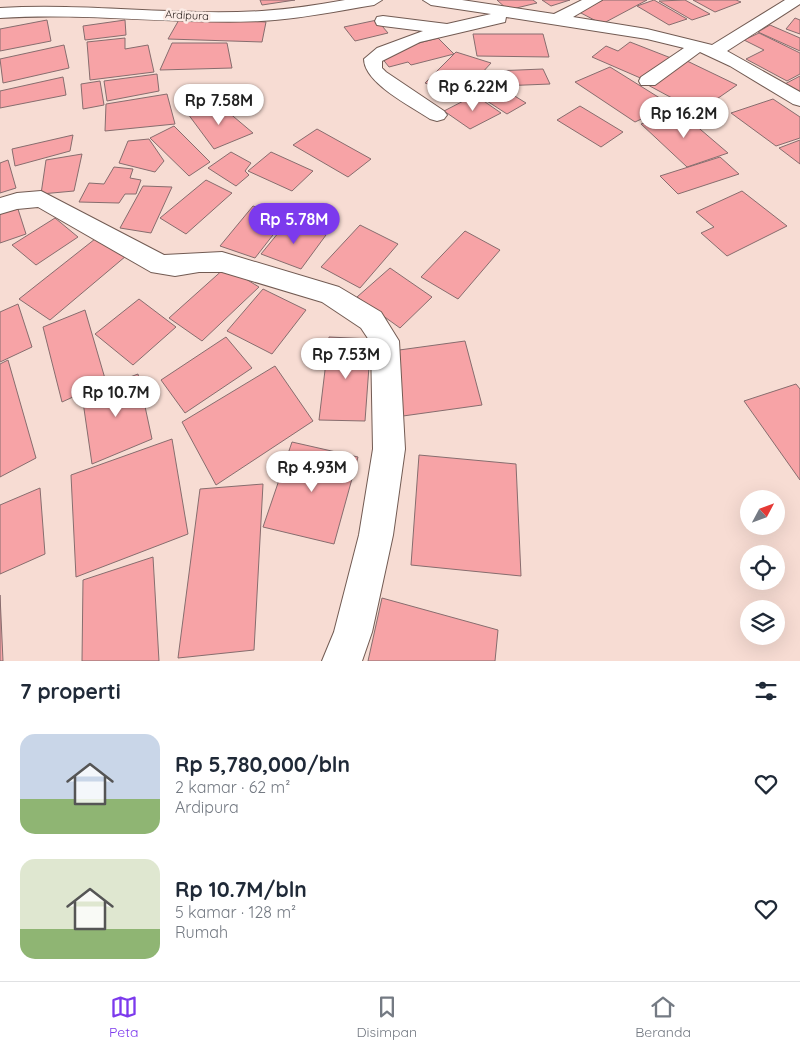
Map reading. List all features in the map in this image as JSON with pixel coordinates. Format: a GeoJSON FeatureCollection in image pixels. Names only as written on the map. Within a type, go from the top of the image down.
{"type":"FeatureCollection","features":[{"type":"Feature","properties":{"kind":"street","name":"Ardipura"},"geometry":{"type":"LineString","coordinates":[[0,13],[88,5],[261,16],[374,0]]}},
{"type":"Feature","properties":{"kind":"street"},"geometry":{"type":"LineString","coordinates":[[431,0],[480,5],[554,27],[647,34],[706,48],[800,100]]}},
{"type":"Feature","properties":{"kind":"street"},"geometry":{"type":"LineString","coordinates":[[554,27],[594,0]]}},
{"type":"Feature","properties":{"kind":"street"},"geometry":{"type":"LineString","coordinates":[[648,81],[796,0]]}},
{"type":"Feature","properties":{"kind":"street"},"geometry":{"type":"LineString","coordinates":[[436,115],[379,76],[373,68],[373,60],[395,48],[447,28],[516,15]]}},
{"type":"Feature","properties":{"kind":"street"},"geometry":{"type":"LineString","coordinates":[[384,20],[447,28]]}},
{"type":"Feature","properties":{"kind":"street"},"geometry":{"type":"LineString","coordinates":[[0,206],[17,201],[41,199],[160,265],[175,266],[199,262],[222,262],[243,267],[330,294],[371,320],[385,341],[389,449],[376,535],[353,632],[342,661]]}},
{"type":"Feature","properties":{"kind":"building"},"geometry":{"type":"Polygon","coordinates":[[[260,0],[295,0],[262,5],[260,0]]]}},
{"type":"Feature","properties":{"kind":"building"},"geometry":{"type":"Polygon","coordinates":[[[497,0],[533,0],[537,3],[508,10],[497,0]]]}},
{"type":"Feature","properties":{"kind":"building"},"geometry":{"type":"Polygon","coordinates":[[[542,0],[570,0],[551,6],[542,0]]]}},
{"type":"Feature","properties":{"kind":"building"},"geometry":{"type":"Polygon","coordinates":[[[603,0],[647,0],[602,24],[579,12],[603,0]]]}},
{"type":"Feature","properties":{"kind":"building"},"geometry":{"type":"Polygon","coordinates":[[[654,0],[687,19],[669,25],[637,6],[654,0]]]}},
{"type":"Feature","properties":{"kind":"building"},"geometry":{"type":"Polygon","coordinates":[[[685,0],[710,14],[692,20],[659,1],[685,0]]]}},
{"type":"Feature","properties":{"kind":"building"},"geometry":{"type":"Polygon","coordinates":[[[693,0],[736,0],[741,2],[715,12],[693,0]]]}},
{"type":"Feature","properties":{"kind":"building"},"geometry":{"type":"Polygon","coordinates":[[[180,18],[266,22],[262,42],[168,39],[180,18]]]}},
{"type":"Feature","properties":{"kind":"building"},"geometry":{"type":"Polygon","coordinates":[[[795,18],[800,20],[800,34],[786,29],[795,18]]]}},
{"type":"Feature","properties":{"kind":"building"},"geometry":{"type":"Polygon","coordinates":[[[47,20],[51,41],[0,51],[0,29],[47,20]]]}},
{"type":"Feature","properties":{"kind":"building"},"geometry":{"type":"Polygon","coordinates":[[[125,20],[126,35],[85,40],[83,26],[125,20]]]}},
{"type":"Feature","properties":{"kind":"building"},"geometry":{"type":"Polygon","coordinates":[[[377,20],[388,33],[355,41],[344,27],[377,20]]]}},
{"type":"Feature","properties":{"kind":"building"},"geometry":{"type":"Polygon","coordinates":[[[770,25],[800,38],[800,51],[758,32],[770,25]]]}},
{"type":"Feature","properties":{"kind":"building"},"geometry":{"type":"Polygon","coordinates":[[[759,33],[800,53],[800,74],[787,81],[746,59],[764,50],[744,40],[759,33]]]}},
{"type":"Feature","properties":{"kind":"building"},"geometry":{"type":"Polygon","coordinates":[[[473,34],[543,34],[549,57],[477,56],[473,34]]]}},
{"type":"Feature","properties":{"kind":"building"},"geometry":{"type":"Polygon","coordinates":[[[125,38],[125,49],[148,45],[154,72],[90,80],[87,42],[125,38]]]}},
{"type":"Feature","properties":{"kind":"building"},"geometry":{"type":"Polygon","coordinates":[[[438,38],[454,54],[411,65],[408,62],[389,67],[381,57],[396,49],[438,38]]]}},
{"type":"Feature","properties":{"kind":"building"},"geometry":{"type":"Polygon","coordinates":[[[630,42],[671,58],[645,80],[592,57],[606,46],[618,51],[630,42]]]}},
{"type":"Feature","properties":{"kind":"building"},"geometry":{"type":"Polygon","coordinates":[[[172,43],[227,43],[232,68],[160,70],[172,43]]]}},
{"type":"Feature","properties":{"kind":"building"},"geometry":{"type":"Polygon","coordinates":[[[64,45],[69,68],[3,83],[0,59],[64,45]]]}},
{"type":"Feature","properties":{"kind":"building"},"geometry":{"type":"Polygon","coordinates":[[[456,52],[491,63],[461,96],[425,83],[456,52]]]}},
{"type":"Feature","properties":{"kind":"building"},"geometry":{"type":"Polygon","coordinates":[[[685,60],[737,85],[698,112],[646,84],[685,60]]]}},
{"type":"Feature","properties":{"kind":"building"},"geometry":{"type":"Polygon","coordinates":[[[610,67],[671,105],[635,122],[575,82],[610,67]]]}},
{"type":"Feature","properties":{"kind":"building"},"geometry":{"type":"Polygon","coordinates":[[[543,69],[550,84],[500,86],[494,71],[543,69]]]}},
{"type":"Feature","properties":{"kind":"building"},"geometry":{"type":"Polygon","coordinates":[[[157,74],[159,91],[107,101],[104,81],[157,74]]]}},
{"type":"Feature","properties":{"kind":"building"},"geometry":{"type":"Polygon","coordinates":[[[800,76],[800,94],[783,85],[800,76]]]}},
{"type":"Feature","properties":{"kind":"building"},"geometry":{"type":"Polygon","coordinates":[[[63,77],[66,95],[0,108],[0,91],[63,77]]]}},
{"type":"Feature","properties":{"kind":"building"},"geometry":{"type":"Polygon","coordinates":[[[100,81],[104,105],[83,109],[81,84],[100,81]]]}},
{"type":"Feature","properties":{"kind":"building"},"geometry":{"type":"Polygon","coordinates":[[[492,82],[526,103],[507,114],[473,92],[492,82]]]}},
{"type":"Feature","properties":{"kind":"building"},"geometry":{"type":"Polygon","coordinates":[[[167,94],[175,124],[105,131],[106,104],[167,94]]]}},
{"type":"Feature","properties":{"kind":"building"},"geometry":{"type":"Polygon","coordinates":[[[475,95],[501,113],[470,129],[444,111],[475,95]]]}},
{"type":"Feature","properties":{"kind":"building"},"geometry":{"type":"Polygon","coordinates":[[[773,99],[800,117],[800,138],[776,146],[731,113],[773,99]]]}},
{"type":"Feature","properties":{"kind":"building"},"geometry":{"type":"Polygon","coordinates":[[[221,106],[253,133],[214,149],[188,114],[221,106]]]}},
{"type":"Feature","properties":{"kind":"building"},"geometry":{"type":"Polygon","coordinates":[[[580,106],[623,132],[601,147],[557,120],[580,106]]]}},
{"type":"Feature","properties":{"kind":"building"},"geometry":{"type":"Polygon","coordinates":[[[680,112],[728,153],[687,167],[641,124],[680,112]]]}},
{"type":"Feature","properties":{"kind":"building"},"geometry":{"type":"Polygon","coordinates":[[[174,126],[210,162],[189,176],[150,138],[174,126]]]}},
{"type":"Feature","properties":{"kind":"building"},"geometry":{"type":"Polygon","coordinates":[[[317,129],[371,159],[348,177],[293,145],[317,129]]]}},
{"type":"Feature","properties":{"kind":"building"},"geometry":{"type":"Polygon","coordinates":[[[73,135],[70,151],[15,166],[12,149],[73,135]]]}},
{"type":"Feature","properties":{"kind":"building"},"geometry":{"type":"Polygon","coordinates":[[[149,139],[164,161],[155,172],[119,163],[128,141],[149,139]]]}},
{"type":"Feature","properties":{"kind":"building"},"geometry":{"type":"Polygon","coordinates":[[[800,140],[800,164],[779,148],[800,140]]]}},
{"type":"Feature","properties":{"kind":"building"},"geometry":{"type":"Polygon","coordinates":[[[231,152],[251,163],[245,171],[249,175],[236,186],[208,168],[231,152]]]}},
{"type":"Feature","properties":{"kind":"building"},"geometry":{"type":"Polygon","coordinates":[[[271,152],[313,171],[292,191],[248,171],[271,152]]]}},
{"type":"Feature","properties":{"kind":"building"},"geometry":{"type":"Polygon","coordinates":[[[82,154],[74,191],[41,194],[46,160],[82,154]]]}},
{"type":"Feature","properties":{"kind":"building"},"geometry":{"type":"Polygon","coordinates":[[[720,157],[739,174],[678,194],[660,176],[720,157]]]}},
{"type":"Feature","properties":{"kind":"building"},"geometry":{"type":"Polygon","coordinates":[[[8,160],[16,188],[0,193],[0,163],[8,160]]]}},
{"type":"Feature","properties":{"kind":"building"},"geometry":{"type":"Polygon","coordinates":[[[114,167],[133,169],[130,178],[141,180],[136,194],[125,194],[119,203],[79,202],[89,183],[104,184],[114,167]]]}},
{"type":"Feature","properties":{"kind":"building"},"geometry":{"type":"Polygon","coordinates":[[[206,180],[232,193],[186,234],[160,218],[206,180]]]}},
{"type":"Feature","properties":{"kind":"building"},"geometry":{"type":"Polygon","coordinates":[[[143,186],[172,187],[151,233],[120,228],[143,186]]]}},
{"type":"Feature","properties":{"kind":"building"},"geometry":{"type":"Polygon","coordinates":[[[742,191],[787,226],[727,256],[701,233],[714,227],[696,212],[742,191]]]}},
{"type":"Feature","properties":{"kind":"building"},"geometry":{"type":"Polygon","coordinates":[[[17,206],[26,234],[0,243],[0,212],[17,206]]]}},
{"type":"Feature","properties":{"kind":"building"},"geometry":{"type":"Polygon","coordinates":[[[253,206],[287,217],[255,258],[220,246],[253,206]]]}},
{"type":"Feature","properties":{"kind":"building"},"geometry":{"type":"Polygon","coordinates":[[[55,218],[78,237],[36,265],[12,245],[55,218]]]}},
{"type":"Feature","properties":{"kind":"building"},"geometry":{"type":"Polygon","coordinates":[[[288,221],[326,235],[301,269],[261,254],[288,221]]]}},
{"type":"Feature","properties":{"kind":"building"},"geometry":{"type":"Polygon","coordinates":[[[360,225],[398,244],[360,288],[321,267],[360,225]]]}},
{"type":"Feature","properties":{"kind":"building"},"geometry":{"type":"Polygon","coordinates":[[[465,231],[500,250],[458,299],[421,277],[465,231]]]}},
{"type":"Feature","properties":{"kind":"building"},"geometry":{"type":"Polygon","coordinates":[[[95,239],[126,256],[50,320],[19,299],[95,239]]]}},
{"type":"Feature","properties":{"kind":"building"},"geometry":{"type":"Polygon","coordinates":[[[226,267],[259,287],[202,341],[169,318],[226,267]]]}},
{"type":"Feature","properties":{"kind":"building"},"geometry":{"type":"Polygon","coordinates":[[[390,268],[432,297],[400,328],[357,297],[390,268]]]}},
{"type":"Feature","properties":{"kind":"building"},"geometry":{"type":"Polygon","coordinates":[[[263,289],[306,310],[272,354],[227,331],[263,289]]]}},
{"type":"Feature","properties":{"kind":"building"},"geometry":{"type":"Polygon","coordinates":[[[139,299],[176,327],[133,365],[95,334],[139,299]]]}},
{"type":"Feature","properties":{"kind":"building"},"geometry":{"type":"Polygon","coordinates":[[[18,304],[32,347],[0,362],[0,312],[18,304]]]}},
{"type":"Feature","properties":{"kind":"building"},"geometry":{"type":"Polygon","coordinates":[[[85,310],[106,382],[62,402],[43,327],[85,310]]]}},
{"type":"Feature","properties":{"kind":"building"},"geometry":{"type":"Polygon","coordinates":[[[226,337],[252,368],[185,413],[161,380],[226,337]]]}},
{"type":"Feature","properties":{"kind":"building"},"geometry":{"type":"Polygon","coordinates":[[[329,337],[371,339],[365,421],[319,420],[329,337]]]}},
{"type":"Feature","properties":{"kind":"building"},"geometry":{"type":"Polygon","coordinates":[[[465,341],[482,405],[403,416],[392,351],[465,341]]]}},
{"type":"Feature","properties":{"kind":"building"},"geometry":{"type":"Polygon","coordinates":[[[8,360],[36,458],[0,477],[0,364],[8,360]]]}},
{"type":"Feature","properties":{"kind":"building"},"geometry":{"type":"Polygon","coordinates":[[[275,366],[313,421],[216,485],[182,422],[275,366]]]}},
{"type":"Feature","properties":{"kind":"building"},"geometry":{"type":"Polygon","coordinates":[[[138,374],[152,439],[92,464],[82,395],[138,374]]]}},
{"type":"Feature","properties":{"kind":"building"},"geometry":{"type":"Polygon","coordinates":[[[796,384],[800,389],[800,480],[744,401],[796,384]]]}},
{"type":"Feature","properties":{"kind":"building"},"geometry":{"type":"Polygon","coordinates":[[[172,439],[188,534],[76,577],[71,475],[172,439]]]}},
{"type":"Feature","properties":{"kind":"building"},"geometry":{"type":"Polygon","coordinates":[[[292,442],[358,457],[334,544],[263,527],[292,442]]]}},
{"type":"Feature","properties":{"kind":"building"},"geometry":{"type":"Polygon","coordinates":[[[419,455],[516,464],[521,576],[411,565],[419,455]]]}},
{"type":"Feature","properties":{"kind":"building"},"geometry":{"type":"Polygon","coordinates":[[[263,484],[254,650],[178,658],[200,489],[263,484]]]}},
{"type":"Feature","properties":{"kind":"building"},"geometry":{"type":"Polygon","coordinates":[[[40,488],[45,554],[0,574],[0,505],[40,488]]]}},
{"type":"Feature","properties":{"kind":"building"},"geometry":{"type":"Polygon","coordinates":[[[153,557],[159,661],[82,661],[83,580],[153,557]]]}},
{"type":"Feature","properties":{"kind":"building"},"geometry":{"type":"Polygon","coordinates":[[[0,595],[3,661],[0,661],[0,595]]]}},
{"type":"Feature","properties":{"kind":"building"},"geometry":{"type":"Polygon","coordinates":[[[382,598],[498,630],[495,661],[368,661],[382,598]]]}}]}
